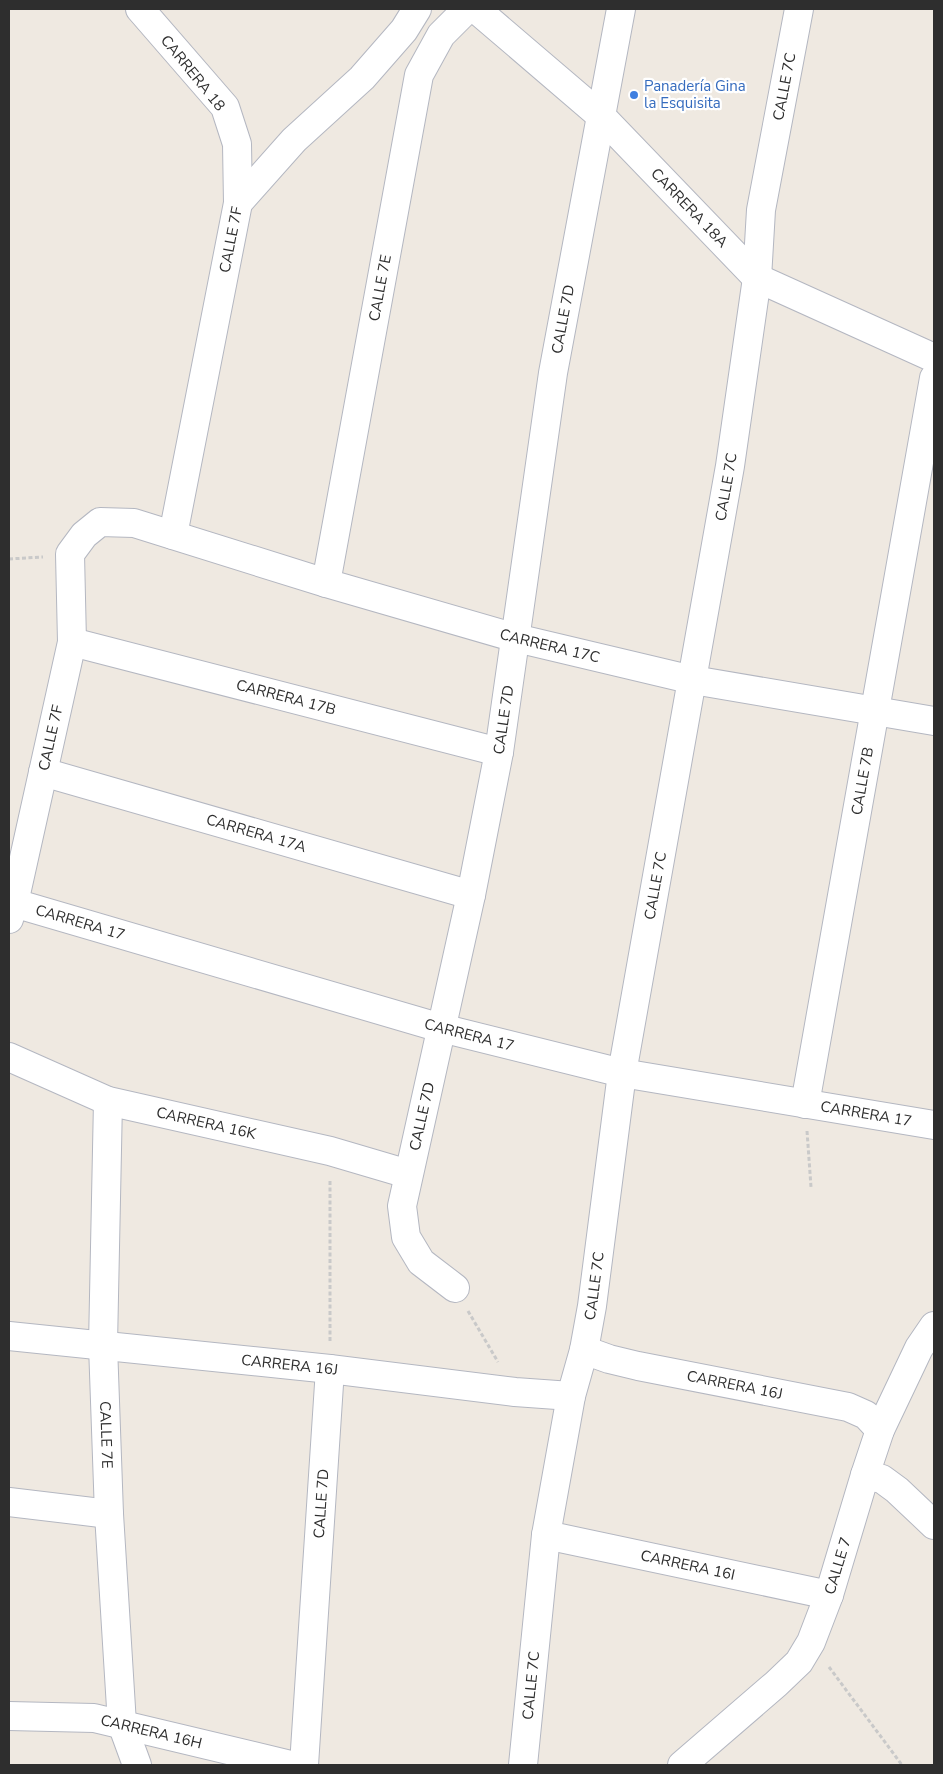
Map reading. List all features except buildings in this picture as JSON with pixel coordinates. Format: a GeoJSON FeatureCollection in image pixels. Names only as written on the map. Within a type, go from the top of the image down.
{"type":"FeatureCollection","features":[{"type":"Feature","properties":{"kind":"street","name":"CALLE 7F"},"geometry":{"type":"LineString","coordinates":[[173,535],[238,203],[294,140],[362,78],[404,30],[417,9]]}},
{"type":"Feature","properties":{"kind":"street","name":"CALLE 7E"},"geometry":{"type":"LineString","coordinates":[[326,583],[403,173],[419,75],[441,35],[467,9]]}},
{"type":"Feature","properties":{"kind":"street","name":"CARRERA 18A"},"geometry":{"type":"LineString","coordinates":[[476,9],[601,116],[757,278],[934,358]]}},
{"type":"Feature","properties":{"kind":"street","name":"CALLE 7D"},"geometry":{"type":"LineString","coordinates":[[455,1288],[421,1262],[406,1237],[402,1206],[471,895],[499,752],[553,373],[621,9]]}},
{"type":"Feature","properties":{"kind":"street","name":"CALLE 7C"},"geometry":{"type":"LineString","coordinates":[[522,1765],[546,1536],[571,1396],[584,1350],[592,1306],[622,1073],[730,466],[757,278],[761,210],[799,9]]}},
{"type":"Feature","properties":{"kind":"street","name":"CARRERA 18"},"geometry":{"type":"LineString","coordinates":[[147,11],[225,107],[237,144],[238,203]]}},
{"type":"Feature","properties":{"kind":"street","name":"CALLE 7B"},"geometry":{"type":"LineString","coordinates":[[804,1104],[934,378]]}},
{"type":"Feature","properties":{"kind":"street","name":"CARRERA 17C"},"geometry":{"type":"LineString","coordinates":[[70,554],[84,535],[100,522],[134,522],[326,583],[516,638],[693,680],[934,721]]}},
{"type":"Feature","properties":{"kind":"street","name":"CALLE 7F"},"geometry":{"type":"LineString","coordinates":[[12,911],[72,642],[70,554]]}},
{"type":"Feature","properties":{"kind":"street","name":"CARRERA 17B"},"geometry":{"type":"LineString","coordinates":[[72,642],[499,752]]}},
{"type":"Feature","properties":{"kind":"street","name":"CARRERA 17A"},"geometry":{"type":"LineString","coordinates":[[43,772],[471,895]]}},
{"type":"Feature","properties":{"kind":"street","name":"CARRERA 17"},"geometry":{"type":"LineString","coordinates":[[12,911],[441,1028],[622,1073],[934,1125]]}},
{"type":"Feature","properties":{"kind":"street","name":"CARRERA 16K"},"geometry":{"type":"LineString","coordinates":[[9,1057],[108,1101],[330,1151],[408,1174]]}},
{"type":"Feature","properties":{"kind":"street","name":"CALLE 7E"},"geometry":{"type":"LineString","coordinates":[[108,1101],[103,1345],[109,1514],[122,1724],[137,1765]]}},
{"type":"Feature","properties":{"kind":"street","name":"CALLE 7"},"geometry":{"type":"LineString","coordinates":[[682,1765],[776,1684],[799,1662],[811,1642],[829,1595],[880,1430],[919,1348],[934,1326]]}},
{"type":"Feature","properties":{"kind":"street","name":"CARRERA 16J"},"geometry":{"type":"LineString","coordinates":[[9,1336],[330,1369],[515,1392],[571,1396]]}},
{"type":"Feature","properties":{"kind":"street","name":"CARRERA 16J"},"geometry":{"type":"LineString","coordinates":[[584,1350],[609,1359],[638,1366],[848,1407],[866,1415],[880,1430]]}},
{"type":"Feature","properties":{"kind":"street","name":"CALLE 7D"},"geometry":{"type":"LineString","coordinates":[[304,1765],[330,1369]]}},
{"type":"Feature","properties":{"kind":"street"},"geometry":{"type":"LineString","coordinates":[[865,1475],[882,1479],[897,1490],[934,1525]]}},
{"type":"Feature","properties":{"kind":"street"},"geometry":{"type":"LineString","coordinates":[[9,1502],[109,1514]]}},
{"type":"Feature","properties":{"kind":"street","name":"CARRERA 16I"},"geometry":{"type":"LineString","coordinates":[[546,1536],[829,1595]]}},
{"type":"Feature","properties":{"kind":"street","name":"CARRERA 16H"},"geometry":{"type":"LineString","coordinates":[[9,1716],[94,1718],[291,1765]]}},
{"type":"Feature","properties":{"kind":"path"},"geometry":{"type":"LineString","coordinates":[[9,559],[70,554]]}},
{"type":"Feature","properties":{"kind":"path"},"geometry":{"type":"LineString","coordinates":[[804,1104],[812,1187]]}},
{"type":"Feature","properties":{"kind":"path"},"geometry":{"type":"LineString","coordinates":[[330,1151],[330,1369]]}},
{"type":"Feature","properties":{"kind":"path"},"geometry":{"type":"LineString","coordinates":[[455,1288],[515,1392]]}},
{"type":"Feature","properties":{"kind":"path"},"geometry":{"type":"LineString","coordinates":[[811,1642],[902,1765]]}},
{"type":"Feature","properties":{"kind":"place","name":"Panadería Gina la Esquisita"},"geometry":{"type":"Point","coordinates":[634,95]}}]}
